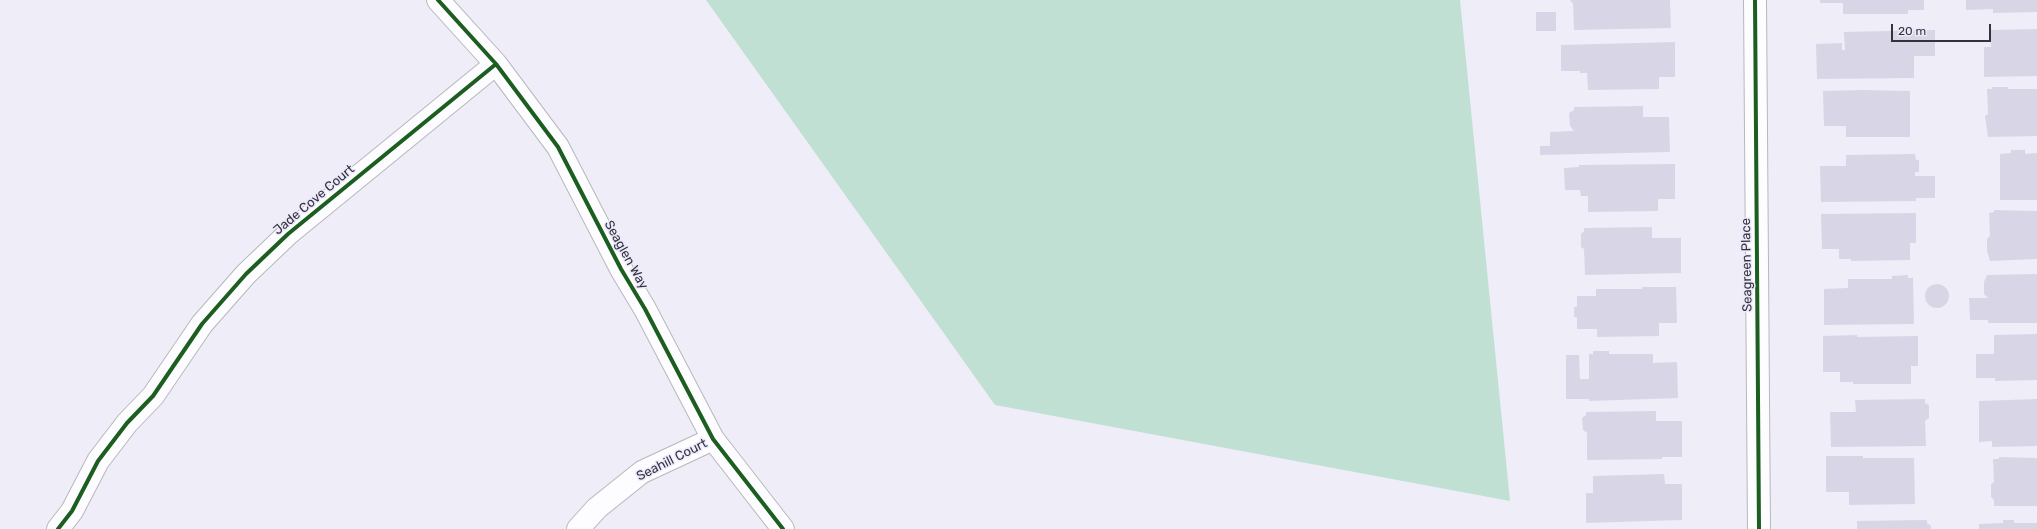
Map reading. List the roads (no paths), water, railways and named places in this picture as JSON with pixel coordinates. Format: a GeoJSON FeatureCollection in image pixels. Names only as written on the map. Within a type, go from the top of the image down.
{"type":"FeatureCollection","features":[{"type":"Feature","properties":{"kind":"street","name":"Seaglen Way"},"geometry":{"type":"LineString","coordinates":[[438,0],[496,64],[522,97],[567,162],[621,269],[645,309],[713,439],[783,529]]}},
{"type":"Feature","properties":{"kind":"street","name":"Seagreen Place"},"geometry":{"type":"LineString","coordinates":[[1755,0],[1759,529]]}},
{"type":"Feature","properties":{"kind":"street","name":"Jade Cove Court"},"geometry":{"type":"LineString","coordinates":[[58,529],[72,511],[98,461],[127,423],[153,396],[202,324],[246,274],[288,234],[496,64]]}},
{"type":"Feature","properties":{"kind":"street","name":"Seahill Court"},"geometry":{"type":"LineString","coordinates":[[578,529],[597,508],[642,472],[713,439]]}}]}
